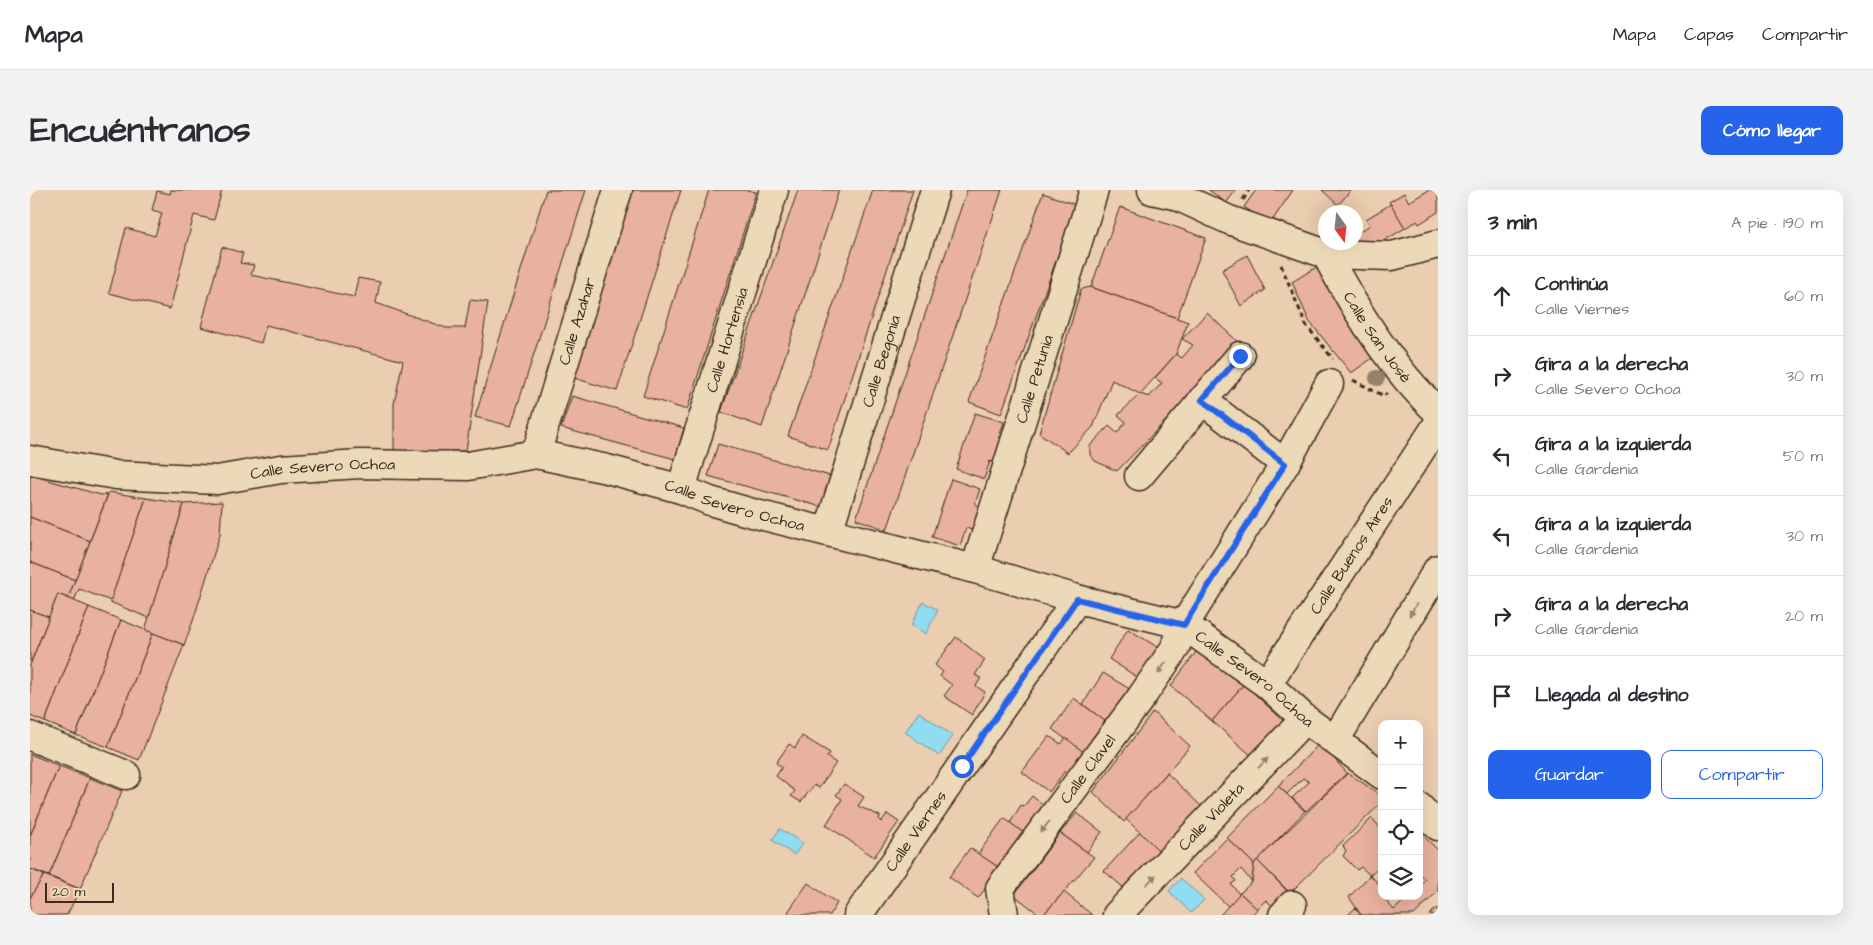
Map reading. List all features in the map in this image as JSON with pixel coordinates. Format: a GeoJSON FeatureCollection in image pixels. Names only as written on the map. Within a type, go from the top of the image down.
{"type":"FeatureCollection","features":[{"type":"Feature","properties":{"kind":"street","name":"Calle Azahar"},"geometry":{"type":"LineString","coordinates":[[536,454],[618,190]]}},
{"type":"Feature","properties":{"kind":"street","name":"Calle Hortensia"},"geometry":{"type":"LineString","coordinates":[[681,489],[774,190]]}},
{"type":"Feature","properties":{"kind":"street","name":"Calle Begonia"},"geometry":{"type":"LineString","coordinates":[[828,532],[934,190]]}},
{"type":"Feature","properties":{"kind":"street","name":"Calle Petunia"},"geometry":{"type":"LineString","coordinates":[[975,568],[1094,190]]}},
{"type":"Feature","properties":{"kind":"street"},"geometry":{"type":"LineString","coordinates":[[1152,190],[1175,195],[1228,220],[1326,254],[1392,256],[1438,244]]}},
{"type":"Feature","properties":{"kind":"street","name":"Calle San José"},"geometry":{"type":"LineString","coordinates":[[1326,254],[1353,306],[1437,420]]}},
{"type":"Feature","properties":{"kind":"street"},"geometry":{"type":"LineString","coordinates":[[1139,476],[1240,356]]}},
{"type":"Feature","properties":{"kind":"street","name":"Calle Clavel"},"geometry":{"type":"LineString","coordinates":[[1004,915],[1000,888],[1140,699],[1175,648],[1184,625],[1285,464],[1338,375]]}},
{"type":"Feature","properties":{"kind":"street"},"geometry":{"type":"LineString","coordinates":[[1202,400],[1285,464]]}},
{"type":"Feature","properties":{"kind":"street","name":"Calle Buenos Aires"},"geometry":{"type":"LineString","coordinates":[[1267,684],[1437,420]]}},
{"type":"Feature","properties":{"kind":"street","name":"Calle Severo Ochoa"},"geometry":{"type":"LineString","coordinates":[[30,460],[116,475],[217,480],[280,469],[360,464],[468,466],[536,454],[607,469],[681,489],[710,501],[975,568],[1077,599],[1184,625],[1267,684],[1305,719],[1336,739],[1378,772]]}},
{"type":"Feature","properties":{"kind":"street"},"geometry":{"type":"LineString","coordinates":[[1336,739],[1438,569]]}},
{"type":"Feature","properties":{"kind":"street","name":"Calle Viernes"},"geometry":{"type":"LineString","coordinates":[[858,915],[1077,599]]}},
{"type":"Feature","properties":{"kind":"street","name":"Calle Violeta"},"geometry":{"type":"LineString","coordinates":[[1117,915],[1305,719]]}},
{"type":"Feature","properties":{"kind":"street"},"geometry":{"type":"LineString","coordinates":[[30,736],[126,775]]}},
{"type":"Feature","properties":{"kind":"street"},"geometry":{"type":"LineString","coordinates":[[1422,810],[1438,826]]}},
{"type":"Feature","properties":{"kind":"path"},"geometry":{"type":"LineString","coordinates":[[1260,230],[1274,249],[1306,325],[1338,375],[1384,396],[1404,374]]}},
{"type":"Feature","properties":{"kind":"water"},"geometry":{"type":"Polygon","coordinates":[[[923,602],[938,610],[926,634],[911,625],[923,602]]]}},
{"type":"Feature","properties":{"kind":"water"},"geometry":{"type":"Polygon","coordinates":[[[919,712],[953,736],[939,756],[905,732],[919,712]]]}},
{"type":"Feature","properties":{"kind":"water"},"geometry":{"type":"Polygon","coordinates":[[[780,829],[803,843],[794,855],[772,840],[780,829]]]}},
{"type":"Feature","properties":{"kind":"water"},"geometry":{"type":"Polygon","coordinates":[[[1181,878],[1204,900],[1191,913],[1169,891],[1181,878]]]}},
{"type":"Feature","properties":{"kind":"building"},"geometry":{"type":"Polygon","coordinates":[[[171,190],[222,190],[214,220],[194,215],[170,309],[109,293],[126,228],[155,236],[162,213],[152,210],[157,191],[170,194],[171,190]]]}},
{"type":"Feature","properties":{"kind":"building"},"geometry":{"type":"Polygon","coordinates":[[[546,190],[586,190],[511,426],[475,417],[546,190]]]}},
{"type":"Feature","properties":{"kind":"building"},"geometry":{"type":"Polygon","coordinates":[[[633,190],[681,190],[617,391],[574,378],[633,190]]]}},
{"type":"Feature","properties":{"kind":"building"},"geometry":{"type":"Polygon","coordinates":[[[709,190],[747,190],[756,192],[687,410],[643,396],[709,190]]]}},
{"type":"Feature","properties":{"kind":"building"},"geometry":{"type":"Polygon","coordinates":[[[798,190],[839,190],[762,427],[721,412],[798,190]]]}},
{"type":"Feature","properties":{"kind":"building"},"geometry":{"type":"Polygon","coordinates":[[[873,190],[913,190],[828,450],[788,436],[873,190]]]}},
{"type":"Feature","properties":{"kind":"building"},"geometry":{"type":"Polygon","coordinates":[[[967,190],[1002,190],[887,530],[856,519],[967,190]]]}},
{"type":"Feature","properties":{"kind":"building"},"geometry":{"type":"Polygon","coordinates":[[[1209,190],[1236,190],[1226,203],[1209,190]]]}},
{"type":"Feature","properties":{"kind":"building"},"geometry":{"type":"Polygon","coordinates":[[[1256,190],[1293,190],[1270,224],[1244,207],[1256,190]]]}},
{"type":"Feature","properties":{"kind":"building"},"geometry":{"type":"Polygon","coordinates":[[[1322,190],[1351,190],[1338,205],[1322,190]]]}},
{"type":"Feature","properties":{"kind":"building"},"geometry":{"type":"Polygon","coordinates":[[[1429,190],[1438,190],[1438,212],[1419,224],[1417,221],[1405,228],[1389,202],[1404,193],[1409,202],[1429,190]]]}},
{"type":"Feature","properties":{"kind":"building"},"geometry":{"type":"Polygon","coordinates":[[[1043,193],[1076,205],[1001,414],[969,402],[1043,193]]]}},
{"type":"Feature","properties":{"kind":"building"},"geometry":{"type":"Polygon","coordinates":[[[1391,204],[1405,228],[1364,253],[1362,250],[1363,230],[1370,225],[1366,219],[1391,204]]]}},
{"type":"Feature","properties":{"kind":"building"},"geometry":{"type":"Polygon","coordinates":[[[1120,207],[1206,238],[1177,318],[1091,287],[1120,207]]]}},
{"type":"Feature","properties":{"kind":"building"},"geometry":{"type":"Polygon","coordinates":[[[222,247],[243,253],[240,263],[254,265],[251,275],[354,297],[358,278],[380,282],[376,303],[446,328],[465,328],[470,300],[488,302],[466,451],[394,452],[394,404],[403,361],[266,325],[261,343],[201,327],[222,247]]]}},
{"type":"Feature","properties":{"kind":"building"},"geometry":{"type":"Polygon","coordinates":[[[1247,255],[1265,290],[1241,306],[1222,270],[1247,255]]]}},
{"type":"Feature","properties":{"kind":"building"},"geometry":{"type":"Polygon","coordinates":[[[1318,266],[1380,353],[1351,373],[1309,321],[1292,282],[1318,266]]]}},
{"type":"Feature","properties":{"kind":"building"},"geometry":{"type":"Polygon","coordinates":[[[1091,287],[1188,322],[1176,354],[1140,394],[1112,380],[1093,427],[1068,453],[1039,433],[1081,289],[1091,287]]]}},
{"type":"Feature","properties":{"kind":"building"},"geometry":{"type":"Polygon","coordinates":[[[1207,313],[1236,340],[1235,349],[1117,471],[1095,461],[1090,455],[1090,446],[1109,426],[1117,433],[1126,422],[1118,415],[1140,394],[1149,397],[1162,383],[1155,378],[1176,354],[1182,358],[1193,345],[1182,339],[1207,313]]]}},
{"type":"Feature","properties":{"kind":"building"},"geometry":{"type":"Polygon","coordinates":[[[572,396],[684,428],[675,459],[561,428],[572,396]]]}},
{"type":"Feature","properties":{"kind":"building"},"geometry":{"type":"Polygon","coordinates":[[[975,413],[1004,422],[999,437],[1009,441],[1001,465],[990,461],[984,479],[956,469],[975,413]]]}},
{"type":"Feature","properties":{"kind":"building"},"geometry":{"type":"Polygon","coordinates":[[[718,444],[830,476],[822,507],[708,476],[718,444]]]}},
{"type":"Feature","properties":{"kind":"building"},"geometry":{"type":"Polygon","coordinates":[[[30,475],[101,495],[108,494],[90,541],[30,517],[30,475]]]}},
{"type":"Feature","properties":{"kind":"building"},"geometry":{"type":"Polygon","coordinates":[[[951,479],[980,489],[975,504],[985,508],[977,532],[966,528],[960,546],[932,537],[951,479]]]}},
{"type":"Feature","properties":{"kind":"building"},"geometry":{"type":"Polygon","coordinates":[[[109,492],[146,498],[111,601],[79,589],[74,601],[68,598],[109,492]]]}},
{"type":"Feature","properties":{"kind":"building"},"geometry":{"type":"Polygon","coordinates":[[[146,498],[184,504],[149,618],[110,602],[146,498]]]}},
{"type":"Feature","properties":{"kind":"building"},"geometry":{"type":"Polygon","coordinates":[[[222,502],[220,534],[184,645],[145,630],[184,504],[222,502]]]}},
{"type":"Feature","properties":{"kind":"building"},"geometry":{"type":"Polygon","coordinates":[[[30,517],[90,541],[75,580],[30,562],[30,517]]]}},
{"type":"Feature","properties":{"kind":"building"},"geometry":{"type":"Polygon","coordinates":[[[30,562],[75,580],[68,598],[58,594],[49,617],[30,610],[30,562]]]}},
{"type":"Feature","properties":{"kind":"building"},"geometry":{"type":"Polygon","coordinates":[[[58,594],[89,607],[45,722],[30,716],[30,665],[58,594]]]}},
{"type":"Feature","properties":{"kind":"building"},"geometry":{"type":"Polygon","coordinates":[[[89,607],[121,620],[76,735],[45,722],[89,607]]]}},
{"type":"Feature","properties":{"kind":"building"},"geometry":{"type":"Polygon","coordinates":[[[30,610],[49,617],[31,662],[30,661],[30,610]]]}},
{"type":"Feature","properties":{"kind":"building"},"geometry":{"type":"Polygon","coordinates":[[[121,620],[153,633],[108,747],[76,735],[121,620]]]}},
{"type":"Feature","properties":{"kind":"building"},"geometry":{"type":"Polygon","coordinates":[[[1128,629],[1159,648],[1140,679],[1109,659],[1128,629]]]}},
{"type":"Feature","properties":{"kind":"building"},"geometry":{"type":"Polygon","coordinates":[[[153,633],[184,645],[139,760],[108,747],[153,633]]]}},
{"type":"Feature","properties":{"kind":"building"},"geometry":{"type":"Polygon","coordinates":[[[956,637],[985,660],[975,675],[981,678],[976,686],[985,692],[972,715],[944,696],[952,685],[940,676],[943,672],[935,665],[956,637]]]}},
{"type":"Feature","properties":{"kind":"building"},"geometry":{"type":"Polygon","coordinates":[[[1199,648],[1244,684],[1212,721],[1171,686],[1199,648]]]}},
{"type":"Feature","properties":{"kind":"building"},"geometry":{"type":"Polygon","coordinates":[[[1103,673],[1133,691],[1109,725],[1083,704],[1103,673]]]}},
{"type":"Feature","properties":{"kind":"building"},"geometry":{"type":"Polygon","coordinates":[[[1244,684],[1285,722],[1253,757],[1212,721],[1244,684]]]}},
{"type":"Feature","properties":{"kind":"building"},"geometry":{"type":"Polygon","coordinates":[[[1074,698],[1105,721],[1091,740],[1096,743],[1086,754],[1052,729],[1074,698]]]}},
{"type":"Feature","properties":{"kind":"building"},"geometry":{"type":"Polygon","coordinates":[[[1153,712],[1190,746],[1124,822],[1093,792],[1153,712]]]}},
{"type":"Feature","properties":{"kind":"building"},"geometry":{"type":"Polygon","coordinates":[[[802,736],[830,753],[827,757],[836,763],[819,788],[814,785],[801,802],[791,796],[795,791],[776,776],[782,767],[776,763],[789,744],[795,748],[802,736]]]}},
{"type":"Feature","properties":{"kind":"building"},"geometry":{"type":"Polygon","coordinates":[[[1049,736],[1061,744],[1066,738],[1086,754],[1070,776],[1065,771],[1049,792],[1022,772],[1049,736]]]}},
{"type":"Feature","properties":{"kind":"building"},"geometry":{"type":"Polygon","coordinates":[[[1320,743],[1347,773],[1306,811],[1292,798],[1309,782],[1303,778],[1287,794],[1278,786],[1320,743]]]}},
{"type":"Feature","properties":{"kind":"building"},"geometry":{"type":"Polygon","coordinates":[[[30,754],[59,766],[30,836],[30,754]]]}},
{"type":"Feature","properties":{"kind":"building"},"geometry":{"type":"Polygon","coordinates":[[[59,766],[90,778],[49,876],[30,869],[30,836],[59,766]]]}},
{"type":"Feature","properties":{"kind":"building"},"geometry":{"type":"Polygon","coordinates":[[[1167,773],[1202,807],[1159,851],[1126,819],[1167,773]]]}},
{"type":"Feature","properties":{"kind":"building"},"geometry":{"type":"Polygon","coordinates":[[[1348,773],[1378,793],[1378,806],[1290,893],[1257,860],[1348,773]]]}},
{"type":"Feature","properties":{"kind":"building"},"geometry":{"type":"Polygon","coordinates":[[[90,778],[122,791],[80,889],[49,876],[90,778]]]}},
{"type":"Feature","properties":{"kind":"building"},"geometry":{"type":"Polygon","coordinates":[[[844,784],[864,797],[858,806],[880,816],[879,820],[881,822],[887,814],[899,822],[874,857],[826,825],[842,799],[836,795],[844,784]]]}},
{"type":"Feature","properties":{"kind":"building"},"geometry":{"type":"Polygon","coordinates":[[[1278,786],[1305,811],[1254,864],[1227,838],[1278,786]]]}},
{"type":"Feature","properties":{"kind":"building"},"geometry":{"type":"Polygon","coordinates":[[[1032,796],[1045,807],[1025,834],[1010,823],[1021,805],[1024,806],[1032,796]]]}},
{"type":"Feature","properties":{"kind":"building"},"geometry":{"type":"Polygon","coordinates":[[[1077,813],[1102,832],[1087,852],[1060,833],[1077,813]]]}},
{"type":"Feature","properties":{"kind":"building"},"geometry":{"type":"Polygon","coordinates":[[[1004,818],[1025,834],[1001,869],[978,854],[1004,818]]]}},
{"type":"Feature","properties":{"kind":"building"},"geometry":{"type":"Polygon","coordinates":[[[1372,818],[1378,825],[1378,868],[1370,875],[1361,867],[1357,870],[1343,856],[1346,851],[1343,846],[1372,818]]]}},
{"type":"Feature","properties":{"kind":"building"},"geometry":{"type":"Polygon","coordinates":[[[1140,832],[1159,851],[1124,888],[1104,871],[1140,832]]]}},
{"type":"Feature","properties":{"kind":"building"},"geometry":{"type":"Polygon","coordinates":[[[1060,833],[1094,857],[1043,915],[1040,915],[1014,895],[1060,833]]]}},
{"type":"Feature","properties":{"kind":"building"},"geometry":{"type":"Polygon","coordinates":[[[1423,836],[1438,850],[1438,891],[1414,915],[1361,915],[1349,897],[1370,875],[1378,883],[1378,900],[1385,900],[1394,910],[1405,900],[1423,900],[1423,881],[1425,879],[1423,877],[1423,836]]]}},
{"type":"Feature","properties":{"kind":"building"},"geometry":{"type":"Polygon","coordinates":[[[1227,838],[1254,864],[1252,882],[1241,869],[1233,877],[1236,881],[1231,884],[1240,895],[1228,906],[1193,873],[1227,838]]]}},
{"type":"Feature","properties":{"kind":"building"},"geometry":{"type":"Polygon","coordinates":[[[970,848],[1001,869],[978,898],[949,877],[970,848]]]}},
{"type":"Feature","properties":{"kind":"building"},"geometry":{"type":"Polygon","coordinates":[[[1257,860],[1290,894],[1275,909],[1266,900],[1257,909],[1240,893],[1252,882],[1254,864],[1257,860]]]}},
{"type":"Feature","properties":{"kind":"building"},"geometry":{"type":"Polygon","coordinates":[[[30,869],[44,875],[30,898],[30,869]]]}},
{"type":"Feature","properties":{"kind":"building"},"geometry":{"type":"Polygon","coordinates":[[[44,875],[80,889],[67,915],[30,915],[30,898],[44,875]]]}},
{"type":"Feature","properties":{"kind":"building"},"geometry":{"type":"Polygon","coordinates":[[[808,883],[837,903],[830,915],[791,915],[788,912],[808,883]]]}},
{"type":"Feature","properties":{"kind":"building"},"geometry":{"type":"Polygon","coordinates":[[[1064,892],[1092,915],[1043,915],[1064,892]]]}},
{"type":"Feature","properties":{"kind":"building"},"geometry":{"type":"Polygon","coordinates":[[[1240,893],[1257,909],[1252,915],[1220,915],[1240,893]]]}},
{"type":"Feature","properties":{"kind":"building"},"geometry":{"type":"Polygon","coordinates":[[[1355,908],[1361,915],[1348,915],[1355,908]]]}},
{"type":"Feature","properties":{"kind":"building"},"geometry":{"type":"Polygon","coordinates":[[[1437,908],[1438,915],[1429,915],[1437,908]]]}},
{"type":"Feature","properties":{"kind":"route"},"geometry":{"type":"LineString","coordinates":[[962,766],[1077,599],[1184,625],[1285,464],[1202,400],[1240,356]]}}]}
